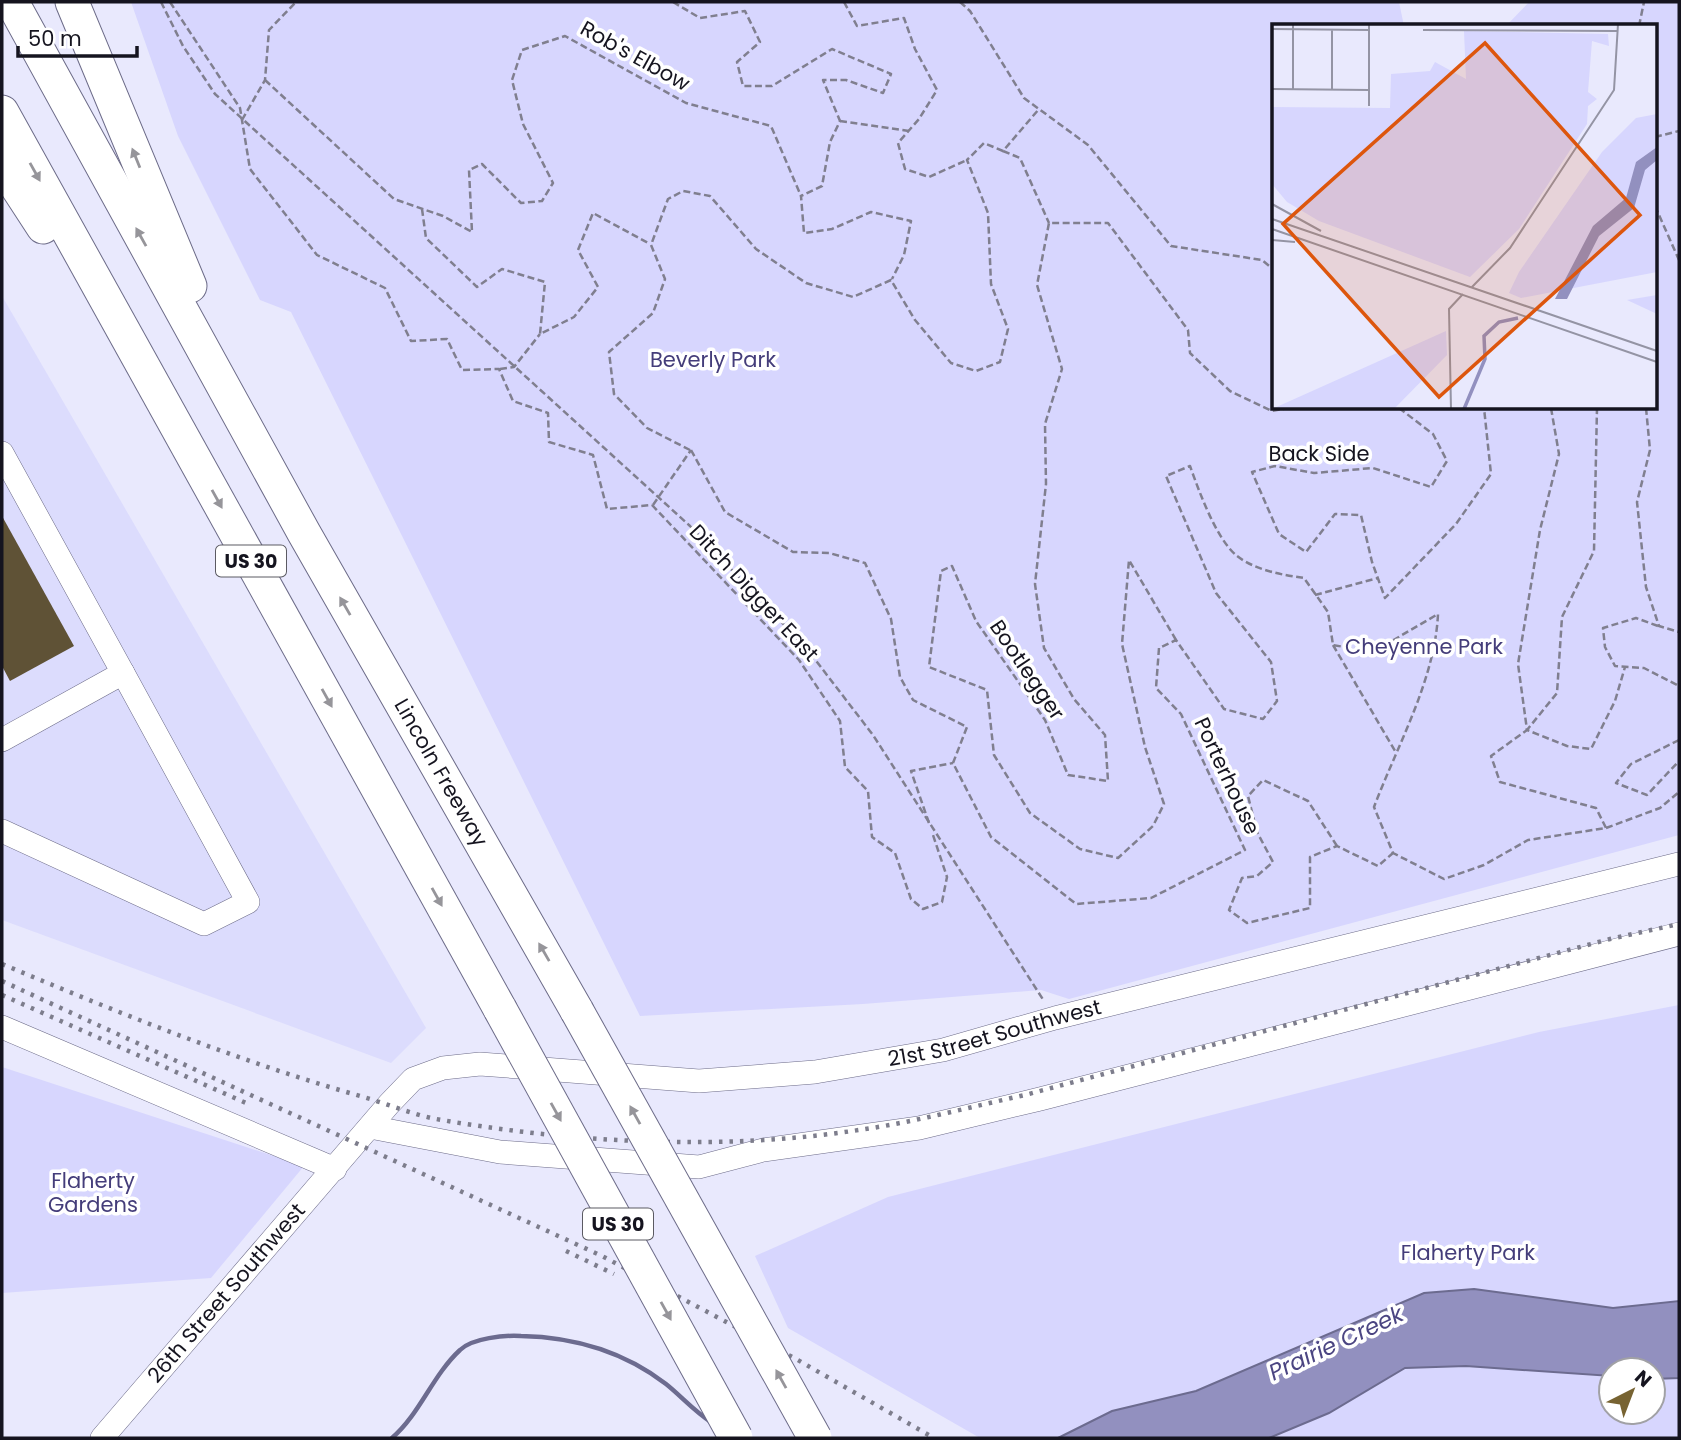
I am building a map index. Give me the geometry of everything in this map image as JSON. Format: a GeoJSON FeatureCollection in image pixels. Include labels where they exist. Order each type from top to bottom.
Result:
{"type":"FeatureCollection","features":[{"type":"Feature","properties":{"kind":"highway","name":"US 30"},"geometry":{"type":"LineString","coordinates":[[12,2],[304,533]]}},
{"type":"Feature","properties":{"kind":"highway"},"geometry":{"type":"LineString","coordinates":[[72,2],[194,296],[262,429],[304,533]]}},
{"type":"Feature","properties":{"kind":"highway","name":"US 30"},"geometry":{"type":"LineString","coordinates":[[2,112],[736,1438]]}},
{"type":"Feature","properties":{"kind":"highway"},"geometry":{"type":"LineString","coordinates":[[2,164],[196,462]]}},
{"type":"Feature","properties":{"kind":"highway","name":"Lincoln Freeway"},"geometry":{"type":"LineString","coordinates":[[304,533],[578,1011],[815,1438]]}},
{"type":"Feature","properties":{"kind":"street"},"geometry":{"type":"LineString","coordinates":[[2,453],[248,902],[204,924],[2,831]]}},
{"type":"Feature","properties":{"kind":"street"},"geometry":{"type":"LineString","coordinates":[[2,740],[123,673]]}},
{"type":"Feature","properties":{"kind":"street","name":"21st Street Southwest"},"geometry":{"type":"LineString","coordinates":[[351,1151],[413,1079],[443,1068],[480,1064],[699,1081],[815,1072],[943,1050],[1055,1018],[1669,867]]}},
{"type":"Feature","properties":{"kind":"street"},"geometry":{"type":"LineString","coordinates":[[370,1127],[500,1152],[699,1167],[763,1150],[919,1128],[1013,1106],[1679,934]]}},
{"type":"Feature","properties":{"kind":"street"},"geometry":{"type":"LineString","coordinates":[[2,1027],[335,1169]]}},
{"type":"Feature","properties":{"kind":"street","name":"26th Street Southwest"},"geometry":{"type":"LineString","coordinates":[[102,1438],[351,1151]]}},
{"type":"Feature","properties":{"kind":"path"},"geometry":{"type":"LineString","coordinates":[[161,2],[183,46],[215,94],[690,526],[807,649],[873,735],[1055,1018]]}},
{"type":"Feature","properties":{"kind":"path"},"geometry":{"type":"LineString","coordinates":[[170,2],[240,108],[250,169],[317,255],[385,288],[411,341],[447,339],[462,370],[514,367],[540,334],[574,317],[598,287],[578,250],[593,213],[651,245],[666,279],[653,313],[609,352],[614,394],[647,428],[691,450],[725,512],[793,552],[829,552],[865,563],[891,620],[900,677],[913,699],[967,727],[953,763],[911,771],[931,827]]}},
{"type":"Feature","properties":{"kind":"path"},"geometry":{"type":"LineString","coordinates":[[242,120],[265,80],[269,30],[296,2]]}},
{"type":"Feature","properties":{"kind":"path"},"geometry":{"type":"LineString","coordinates":[[651,245],[668,199],[683,191],[710,196],[756,249],[806,283],[853,296],[891,280],[904,255],[911,220],[871,212],[832,229],[804,233],[801,196],[822,186],[830,142],[840,121],[823,80],[846,80],[883,93],[891,74],[832,48],[772,86],[743,86],[737,62],[760,42],[745,11],[701,18],[673,2]]}},
{"type":"Feature","properties":{"kind":"path"},"geometry":{"type":"LineString","coordinates":[[844,2],[857,26],[904,18],[915,49],[937,90],[898,143],[905,169],[929,177],[967,160],[984,143],[1020,158],[1049,223],[1108,223],[1188,330],[1190,353],[1230,391],[1272,411],[1277,410]]}},
{"type":"Feature","properties":{"kind":"path"},"geometry":{"type":"LineString","coordinates":[[960,2],[970,11],[1024,98],[1088,145],[1171,246],[1262,260],[1272,268]]}},
{"type":"Feature","properties":{"kind":"path"},"geometry":{"type":"LineString","coordinates":[[1639,24],[1644,2]]}},
{"type":"Feature","properties":{"kind":"path","name":"Rob's Elbow"},"geometry":{"type":"LineString","coordinates":[[265,80],[394,199],[443,216],[472,232],[469,170],[482,164],[521,203],[542,201],[553,183],[523,124],[512,80],[522,50],[565,36],[686,103],[771,126],[801,196]]}},
{"type":"Feature","properties":{"kind":"path"},"geometry":{"type":"LineString","coordinates":[[1003,151],[1039,109]]}},
{"type":"Feature","properties":{"kind":"path"},"geometry":{"type":"LineString","coordinates":[[840,121],[909,131]]}},
{"type":"Feature","properties":{"kind":"path"},"geometry":{"type":"LineString","coordinates":[[1656,137],[1679,131]]}},
{"type":"Feature","properties":{"kind":"path"},"geometry":{"type":"LineString","coordinates":[[891,280],[915,320],[951,363],[976,372],[1000,362],[1008,329],[991,284],[988,213],[967,160]]}},
{"type":"Feature","properties":{"kind":"path"},"geometry":{"type":"LineString","coordinates":[[1656,208],[1679,260]]}},
{"type":"Feature","properties":{"kind":"path"},"geometry":{"type":"LineString","coordinates":[[422,209],[426,237],[477,287],[502,269],[545,282],[540,334]]}},
{"type":"Feature","properties":{"kind":"path","name":"Bootlegger"},"geometry":{"type":"LineString","coordinates":[[1049,223],[1037,285],[1062,369],[1045,424],[1046,484],[1035,584],[1044,648],[1074,699],[1105,735],[1108,780],[1068,775],[1045,720],[976,621],[952,566],[941,571],[929,667],[987,690],[994,755],[1030,813],[1080,849],[1118,858],[1153,826],[1164,804],[1145,747],[1122,644],[1129,560],[1176,640]]}},
{"type":"Feature","properties":{"kind":"path"},"geometry":{"type":"LineString","coordinates":[[499,369],[513,401],[548,413],[549,442],[593,454],[607,509],[652,505],[691,450]]}},
{"type":"Feature","properties":{"kind":"path","name":"Back Side"},"geometry":{"type":"LineString","coordinates":[[1378,578],[1361,515],[1335,514],[1306,552],[1279,534],[1252,472],[1275,466],[1314,472],[1373,468],[1431,487],[1447,461],[1433,434],[1402,410]]}},
{"type":"Feature","properties":{"kind":"path"},"geometry":{"type":"LineString","coordinates":[[1315,595],[1378,578],[1385,597],[1457,524],[1491,474],[1484,410]]}},
{"type":"Feature","properties":{"kind":"path"},"geometry":{"type":"LineString","coordinates":[[1527,730],[1518,664],[1540,530],[1559,454],[1551,410]]}},
{"type":"Feature","properties":{"kind":"path"},"geometry":{"type":"LineString","coordinates":[[1597,410],[1594,551],[1562,617],[1557,692],[1527,730],[1491,756],[1500,782],[1596,808],[1606,828]]}},
{"type":"Feature","properties":{"kind":"path"},"geometry":{"type":"LineString","coordinates":[[1646,410],[1650,450],[1637,502],[1646,587],[1659,626]]}},
{"type":"Feature","properties":{"kind":"path","name":"Porterhouse"},"geometry":{"type":"LineString","coordinates":[[953,763],[991,837],[1076,904],[1151,898],[1245,850],[1181,714],[1156,688],[1159,648],[1176,640],[1224,709],[1263,719],[1277,701],[1271,662],[1216,593],[1166,476],[1190,466],[1206,511],[1237,556],[1277,575],[1304,578],[1328,612],[1333,645]]}},
{"type":"Feature","properties":{"kind":"path","name":"Ditch Digger East"},"geometry":{"type":"LineString","coordinates":[[652,505],[799,660],[840,720],[845,767],[868,791],[872,837],[895,853],[911,899],[923,909],[942,902],[947,877],[931,827]]}},
{"type":"Feature","properties":{"kind":"path"},"geometry":{"type":"LineString","coordinates":[[1333,645],[1373,652],[1438,614],[1437,638],[1410,719],[1374,807],[1393,853],[1444,878],[1484,865],[1528,840],[1606,828],[1660,808],[1679,792]]}},
{"type":"Feature","properties":{"kind":"path"},"geometry":{"type":"LineString","coordinates":[[1679,632],[1636,618],[1603,628],[1605,647],[1615,666],[1644,668],[1679,687]]}},
{"type":"Feature","properties":{"kind":"path"},"geometry":{"type":"LineString","coordinates":[[1333,645],[1395,752]]}},
{"type":"Feature","properties":{"kind":"path"},"geometry":{"type":"LineString","coordinates":[[1527,730],[1567,746],[1591,749],[1615,701],[1625,667]]}},
{"type":"Feature","properties":{"kind":"path"},"geometry":{"type":"LineString","coordinates":[[1679,740],[1631,764],[1616,783],[1647,794],[1679,761]]}},
{"type":"Feature","properties":{"kind":"path"},"geometry":{"type":"LineString","coordinates":[[1337,846],[1310,857],[1310,908],[1247,923],[1229,910],[1242,878],[1256,876],[1273,862],[1257,832],[1248,796],[1263,780],[1308,800],[1337,846],[1378,866],[1393,853]]}},
{"type":"Feature","properties":{"kind":"shaded area"},"geometry":{"type":"Polygon","coordinates":[[[2,296],[426,1028],[391,1063],[2,920],[2,296]]]}},
{"type":"Feature","properties":{"kind":"green space","name":"Beverly Park"},"geometry":{"type":"Polygon","coordinates":[[[131,2],[1399,2],[1404,24],[1272,24],[1272,410],[1656,410],[1656,24],[1508,24],[1529,2],[1679,2],[1679,835],[1069,999],[1041,990],[863,1004],[640,1016],[291,312],[260,300],[178,136],[131,2]]]}},
{"type":"Feature","properties":{"kind":"green space","name":"Flaherty Park"},"geometry":{"type":"Polygon","coordinates":[[[1679,1005],[1679,1438],[980,1438],[788,1328],[755,1256],[888,1197],[1539,1032],[1679,1005]]]}},
{"type":"Feature","properties":{"kind":"green space","name":"Flaherty Gardens"},"geometry":{"type":"Polygon","coordinates":[[[2,1067],[304,1166],[211,1278],[2,1293],[2,1067]]]}},
{"type":"Feature","properties":{"kind":"water"},"geometry":{"type":"Polygon","coordinates":[[[1474,1289],[1613,1308],[1679,1301],[1679,1378],[1667,1378],[1667,1356],[1597,1356],[1597,1375],[1466,1366],[1405,1368],[1329,1413],[1269,1438],[1058,1438],[1112,1411],[1196,1391],[1424,1293],[1474,1289]]]}},
{"type":"Feature","properties":{"kind":"building"},"geometry":{"type":"Polygon","coordinates":[[[2,516],[74,646],[10,681],[2,666],[2,516]]]}},
{"type":"Feature","properties":{"kind":"waterway","name":"Prairie Creek"},"geometry":{"type":"LineString","coordinates":[[392,1438],[460,1350],[480,1340],[506,1336],[560,1339],[615,1355],[666,1384],[711,1422]]}},
{"type":"Feature","properties":{"kind":"railway"},"geometry":{"type":"LineString","coordinates":[[2,964],[224,1052],[427,1117],[594,1139],[754,1141],[880,1127],[1025,1095],[1610,939],[1679,924]]}},
{"type":"Feature","properties":{"kind":"railway"},"geometry":{"type":"LineString","coordinates":[[2,981],[602,1256],[796,1359],[934,1438]]}},
{"type":"Feature","properties":{"kind":"railway"},"geometry":{"type":"LineString","coordinates":[[2,995],[246,1103]]}},
{"type":"Feature","properties":{"kind":"railway"},"geometry":{"type":"LineString","coordinates":[[566,1251],[614,1274]]}},
{"type":"Feature","properties":{"kind":"park label","name":"Cheyenne Park"},"geometry":{"type":"Point","coordinates":[1424,647]}}]}
